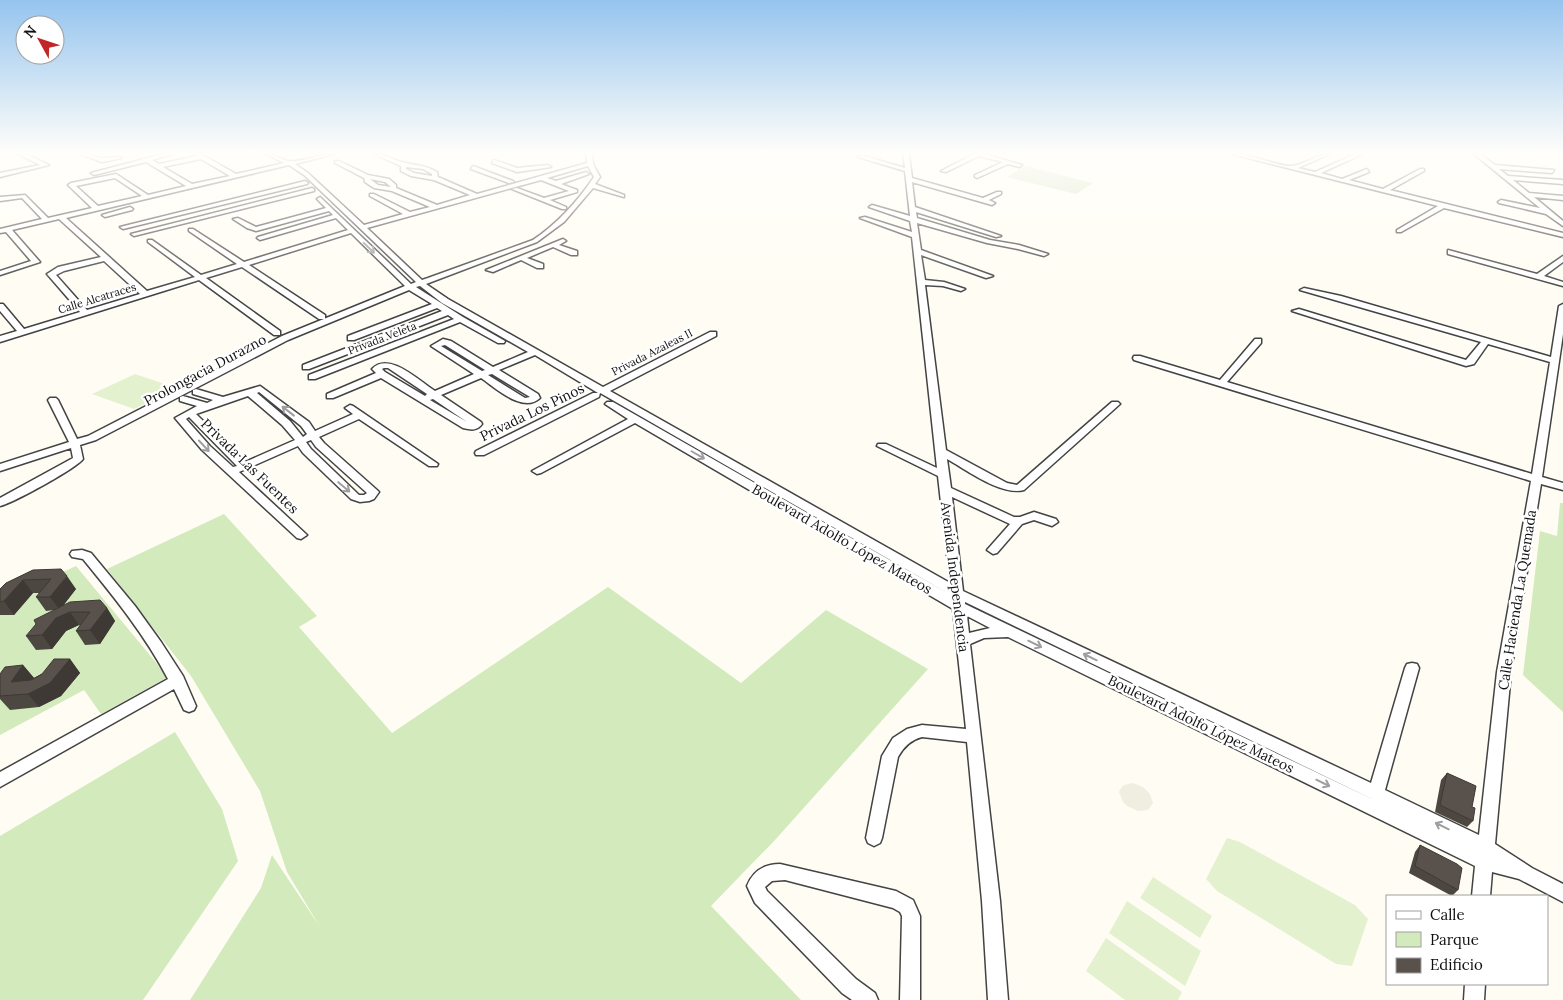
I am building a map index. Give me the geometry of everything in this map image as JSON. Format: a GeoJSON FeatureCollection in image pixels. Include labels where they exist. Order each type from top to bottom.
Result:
{"type":"FeatureCollection","features":[{"type":"Feature","properties":{"kind":"street"},"geometry":{"type":"LineString","coordinates":[[27,201],[46,220]]}},
{"type":"Feature","properties":{"kind":"street"},"geometry":{"type":"LineString","coordinates":[[89,201],[97,208]]}},
{"type":"Feature","properties":{"kind":"street"},"geometry":{"type":"LineString","coordinates":[[4,230],[134,201]]}},
{"type":"Feature","properties":{"kind":"street"},"geometry":{"type":"LineString","coordinates":[[123,228],[246,201]]}},
{"type":"Feature","properties":{"kind":"street"},"geometry":{"type":"LineString","coordinates":[[134,234],[257,201]]}},
{"type":"Feature","properties":{"kind":"street","name":"Boulevard Adolfo López Mateos"},"geometry":{"type":"LineString","coordinates":[[321,201],[335,215],[356,230]]}},
{"type":"Feature","properties":{"kind":"street","name":"Boulevard Adolfo López Mateos"},"geometry":{"type":"LineString","coordinates":[[326,201],[419,285],[437,305],[460,319],[528,353]]}},
{"type":"Feature","properties":{"kind":"street"},"geometry":{"type":"LineString","coordinates":[[382,201],[410,214]]}},
{"type":"Feature","properties":{"kind":"street"},"geometry":{"type":"LineString","coordinates":[[421,201],[436,207]]}},
{"type":"Feature","properties":{"kind":"street","name":"Calle Alcatraces"},"geometry":{"type":"LineString","coordinates":[[0,339],[356,230],[459,201]]}},
{"type":"Feature","properties":{"kind":"street"},"geometry":{"type":"LineString","coordinates":[[547,201],[564,208]]}},
{"type":"Feature","properties":{"kind":"street","name":"Prolongacia Durazno"},"geometry":{"type":"LineString","coordinates":[[0,476],[76,448],[289,340],[547,234],[557,227],[579,201]]}},
{"type":"Feature","properties":{"kind":"street","name":"Avenida Independencia"},"geometry":{"type":"LineString","coordinates":[[910,201],[974,736],[991,901],[998,1000]]}},
{"type":"Feature","properties":{"kind":"street"},"geometry":{"type":"LineString","coordinates":[[983,201],[992,203]]}},
{"type":"Feature","properties":{"kind":"street"},"geometry":{"type":"LineString","coordinates":[[1425,201],[1563,236]]}},
{"type":"Feature","properties":{"kind":"street"},"geometry":{"type":"LineString","coordinates":[[1535,201],[1563,224]]}},
{"type":"Feature","properties":{"kind":"street"},"geometry":{"type":"LineString","coordinates":[[1501,202],[1530,212],[1548,212]]}},
{"type":"Feature","properties":{"kind":"street"},"geometry":{"type":"LineString","coordinates":[[1399,231],[1444,205]]}},
{"type":"Feature","properties":{"kind":"street"},"geometry":{"type":"LineString","coordinates":[[105,215],[141,207]]}},
{"type":"Feature","properties":{"kind":"street"},"geometry":{"type":"LineString","coordinates":[[872,207],[989,242],[1019,246],[1044,254]]}},
{"type":"Feature","properties":{"kind":"street"},"geometry":{"type":"LineString","coordinates":[[911,208],[998,236]]}},
{"type":"Feature","properties":{"kind":"street"},"geometry":{"type":"LineString","coordinates":[[1491,210],[1550,224]]}},
{"type":"Feature","properties":{"kind":"street"},"geometry":{"type":"LineString","coordinates":[[253,231],[335,215]]}},
{"type":"Feature","properties":{"kind":"street"},"geometry":{"type":"LineString","coordinates":[[261,239],[335,215]]}},
{"type":"Feature","properties":{"kind":"street"},"geometry":{"type":"LineString","coordinates":[[60,217],[146,295]]}},
{"type":"Feature","properties":{"kind":"street"},"geometry":{"type":"LineString","coordinates":[[863,218],[914,235]]}},
{"type":"Feature","properties":{"kind":"street"},"geometry":{"type":"LineString","coordinates":[[236,219],[261,239],[272,244]]}},
{"type":"Feature","properties":{"kind":"street"},"geometry":{"type":"LineString","coordinates":[[0,273],[36,262],[4,230]]}},
{"type":"Feature","properties":{"kind":"street"},"geometry":{"type":"LineString","coordinates":[[191,230],[322,316]]}},
{"type":"Feature","properties":{"kind":"street"},"geometry":{"type":"LineString","coordinates":[[150,241],[276,333]]}},
{"type":"Feature","properties":{"kind":"street"},"geometry":{"type":"LineString","coordinates":[[490,270],[563,241]]}},
{"type":"Feature","properties":{"kind":"street"},"geometry":{"type":"LineString","coordinates":[[553,245],[574,253]]}},
{"type":"Feature","properties":{"kind":"street"},"geometry":{"type":"LineString","coordinates":[[521,246],[535,252]]}},
{"type":"Feature","properties":{"kind":"street"},"geometry":{"type":"LineString","coordinates":[[916,252],[989,276]]}},
{"type":"Feature","properties":{"kind":"street"},"geometry":{"type":"LineString","coordinates":[[1451,252],[1563,284]]}},
{"type":"Feature","properties":{"kind":"street"},"geometry":{"type":"LineString","coordinates":[[85,313],[51,274],[61,269],[106,258]]}},
{"type":"Feature","properties":{"kind":"street"},"geometry":{"type":"LineString","coordinates":[[521,258],[540,266]]}},
{"type":"Feature","properties":{"kind":"street"},"geometry":{"type":"LineString","coordinates":[[1538,277],[1563,258]]}},
{"type":"Feature","properties":{"kind":"street"},"geometry":{"type":"LineString","coordinates":[[920,282],[944,284],[960,288]]}},
{"type":"Feature","properties":{"kind":"street","name":"Boulevard Adolfo López Mateos"},"geometry":{"type":"LineString","coordinates":[[419,285],[528,353],[958,600],[1009,632],[1485,854],[1563,893]]}},
{"type":"Feature","properties":{"kind":"street"},"geometry":{"type":"LineString","coordinates":[[1384,313],[1312,291],[1304,291],[1555,361]]}},
{"type":"Feature","properties":{"kind":"street"},"geometry":{"type":"LineString","coordinates":[[351,338],[437,305]]}},
{"type":"Feature","properties":{"kind":"street"},"geometry":{"type":"LineString","coordinates":[[0,306],[22,332]]}},
{"type":"Feature","properties":{"kind":"street"},"geometry":{"type":"LineString","coordinates":[[1296,310],[1466,363],[1471,362],[1485,342]]}},
{"type":"Feature","properties":{"kind":"street","name":"Calle Hacienda La Quemada"},"geometry":{"type":"LineString","coordinates":[[1481,895],[1504,672],[1562,311]]}},
{"type":"Feature","properties":{"kind":"street"},"geometry":{"type":"LineString","coordinates":[[306,367],[448,312]]}},
{"type":"Feature","properties":{"kind":"street","name":"Privada Veleta"},"geometry":{"type":"LineString","coordinates":[[312,377],[460,319]]}},
{"type":"Feature","properties":{"kind":"street","name":"Privada Azaleas II"},"geometry":{"type":"LineString","coordinates":[[599,393],[713,334]]}},
{"type":"Feature","properties":{"kind":"street","name":"Prolongacia Durazno"},"geometry":{"type":"LineString","coordinates":[[0,468],[108,438],[184,399],[289,340]]}},
{"type":"Feature","properties":{"kind":"street"},"geometry":{"type":"LineString","coordinates":[[1222,384],[1258,340]]}},
{"type":"Feature","properties":{"kind":"street"},"geometry":{"type":"LineString","coordinates":[[419,397],[528,353]]}},
{"type":"Feature","properties":{"kind":"street"},"geometry":{"type":"LineString","coordinates":[[1136,358],[1563,487]]}},
{"type":"Feature","properties":{"kind":"street"},"geometry":{"type":"LineString","coordinates":[[390,365],[431,392],[477,422],[476,425],[467,426],[377,371],[378,367],[390,365]]}},
{"type":"Feature","properties":{"kind":"street"},"geometry":{"type":"LineString","coordinates":[[330,396],[382,374]]}},
{"type":"Feature","properties":{"kind":"street"},"geometry":{"type":"LineString","coordinates":[[1551,384],[1563,387]]}},
{"type":"Feature","properties":{"kind":"street"},"geometry":{"type":"LineString","coordinates":[[190,413],[254,390]]}},
{"type":"Feature","properties":{"kind":"street"},"geometry":{"type":"LineString","coordinates":[[254,390],[305,424],[343,467],[372,489],[372,495],[361,499],[355,497],[328,474],[286,423],[254,390]]}},
{"type":"Feature","properties":{"kind":"street"},"geometry":{"type":"LineString","coordinates":[[196,392],[225,401]]}},
{"type":"Feature","properties":{"kind":"street","name":"Boulevard Adolfo López Mateos"},"geometry":{"type":"LineString","coordinates":[[599,393],[635,419],[958,600],[1376,793],[1485,854]]}},
{"type":"Feature","properties":{"kind":"street","name":"Privada Los Pinos"},"geometry":{"type":"LineString","coordinates":[[480,453],[599,393]]}},
{"type":"Feature","properties":{"kind":"street"},"geometry":{"type":"LineString","coordinates":[[184,399],[208,406]]}},
{"type":"Feature","properties":{"kind":"street"},"geometry":{"type":"LineString","coordinates":[[0,503],[76,462],[79,456],[54,400]]}},
{"type":"Feature","properties":{"kind":"street"},"geometry":{"type":"LineString","coordinates":[[940,451],[1003,486],[1020,488],[1115,404]]}},
{"type":"Feature","properties":{"kind":"street"},"geometry":{"type":"LineString","coordinates":[[228,470],[312,434],[355,411],[433,464]]}},
{"type":"Feature","properties":{"kind":"street","name":"Privada Las Fuentes"},"geometry":{"type":"LineString","coordinates":[[242,464],[190,413],[180,418],[228,470],[301,535]]}},
{"type":"Feature","properties":{"kind":"street"},"geometry":{"type":"LineString","coordinates":[[537,470],[635,419]]}},
{"type":"Feature","properties":{"kind":"street"},"geometry":{"type":"LineString","coordinates":[[882,446],[942,474]]}},
{"type":"Feature","properties":{"kind":"street"},"geometry":{"type":"LineString","coordinates":[[328,474],[343,467]]}},
{"type":"Feature","properties":{"kind":"street"},"geometry":{"type":"LineString","coordinates":[[944,489],[1009,520],[1018,522]]}},
{"type":"Feature","properties":{"kind":"street"},"geometry":{"type":"LineString","coordinates":[[993,550],[1018,522],[1034,516],[1052,522]]}},
{"type":"Feature","properties":{"kind":"street"},"geometry":{"type":"LineString","coordinates":[[76,554],[85,554],[97,567],[154,641],[178,680],[189,706]]}},
{"type":"Feature","properties":{"kind":"street"},"geometry":{"type":"LineString","coordinates":[[963,642],[972,635],[1009,632]]}},
{"type":"Feature","properties":{"kind":"street"},"geometry":{"type":"LineString","coordinates":[[1376,793],[1412,668]]}},
{"type":"Feature","properties":{"kind":"street"},"geometry":{"type":"LineString","coordinates":[[0,780],[178,680]]}},
{"type":"Feature","properties":{"kind":"street"},"geometry":{"type":"LineString","coordinates":[[874,838],[890,756],[898,743],[912,733],[922,731],[974,736]]}},
{"type":"Feature","properties":{"kind":"street"},"geometry":{"type":"LineString","coordinates":[[868,1000],[849,986],[761,897],[756,886],[761,878],[771,873],[785,872],[896,900],[906,906],[911,916],[910,1000]]}},
{"type":"Feature","properties":{"kind":"street"},"geometry":{"type":"LineString","coordinates":[[1474,1000],[1475,985]]}},
{"type":"Feature","properties":{"kind":"green space"},"geometry":{"type":"Polygon","coordinates":[[[135,374],[177,388],[134,409],[92,394],[135,374]]]}},
{"type":"Feature","properties":{"kind":"green space"},"geometry":{"type":"Polygon","coordinates":[[[1560,503],[1563,503],[1563,712],[1523,675],[1540,531],[1557,536],[1560,503]]]}},
{"type":"Feature","properties":{"kind":"green space"},"geometry":{"type":"Polygon","coordinates":[[[224,514],[317,616],[299,627],[392,733],[608,587],[741,683],[826,610],[928,669],[775,840],[711,906],[801,1000],[190,1000],[261,888],[272,855],[320,927],[287,872],[260,791],[191,676],[107,569],[224,514]]]}},
{"type":"Feature","properties":{"kind":"green space"},"geometry":{"type":"Polygon","coordinates":[[[76,566],[168,677],[101,714],[84,690],[0,735],[0,601],[76,566]]]}},
{"type":"Feature","properties":{"kind":"green space"},"geometry":{"type":"Polygon","coordinates":[[[175,732],[222,809],[238,861],[143,1000],[0,1000],[0,836],[175,732]]]}},
{"type":"Feature","properties":{"kind":"green space"},"geometry":{"type":"Polygon","coordinates":[[[1227,838],[1240,842],[1355,905],[1368,919],[1352,966],[1336,964],[1217,891],[1206,879],[1227,838]]]}},
{"type":"Feature","properties":{"kind":"green space"},"geometry":{"type":"Polygon","coordinates":[[[1153,877],[1212,916],[1200,938],[1140,898],[1153,877]]]}},
{"type":"Feature","properties":{"kind":"green space"},"geometry":{"type":"Polygon","coordinates":[[[1127,901],[1201,951],[1185,986],[1109,933],[1127,901]]]}},
{"type":"Feature","properties":{"kind":"green space"},"geometry":{"type":"Polygon","coordinates":[[[1106,938],[1182,992],[1178,1000],[1125,1000],[1086,971],[1106,938]]]}},
{"type":"Feature","properties":{"kind":"shaded area"},"geometry":{"type":"Polygon","coordinates":[[[1133,783],[1143,787],[1150,794],[1153,803],[1148,810],[1138,811],[1123,802],[1119,792],[1121,788],[1124,785],[1133,783]]]}},
{"type":"Feature","properties":{"kind":"building"},"geometry":{"type":"Polygon","coordinates":[[[61,569],[67,576],[50,597],[36,597],[51,579],[23,580],[4,601],[0,602],[0,589],[6,583],[33,570],[61,569]]]}},
{"type":"Feature","properties":{"kind":"building"},"geometry":{"type":"Polygon","coordinates":[[[100,600],[107,608],[90,630],[76,631],[90,612],[70,612],[56,618],[42,635],[26,636],[36,624],[34,620],[70,602],[100,600]]]}},
{"type":"Feature","properties":{"kind":"building"},"geometry":{"type":"Polygon","coordinates":[[[54,659],[70,659],[50,683],[28,694],[0,696],[0,674],[5,667],[23,665],[11,682],[31,680],[42,674],[54,659]]]}},
{"type":"Feature","properties":{"kind":"building"},"geometry":{"type":"Polygon","coordinates":[[[1447,773],[1476,786],[1472,807],[1475,808],[1473,821],[1440,805],[1447,773]]]}},
{"type":"Feature","properties":{"kind":"building"},"geometry":{"type":"Polygon","coordinates":[[[1420,845],[1462,868],[1458,890],[1415,866],[1420,845]]]}}]}
